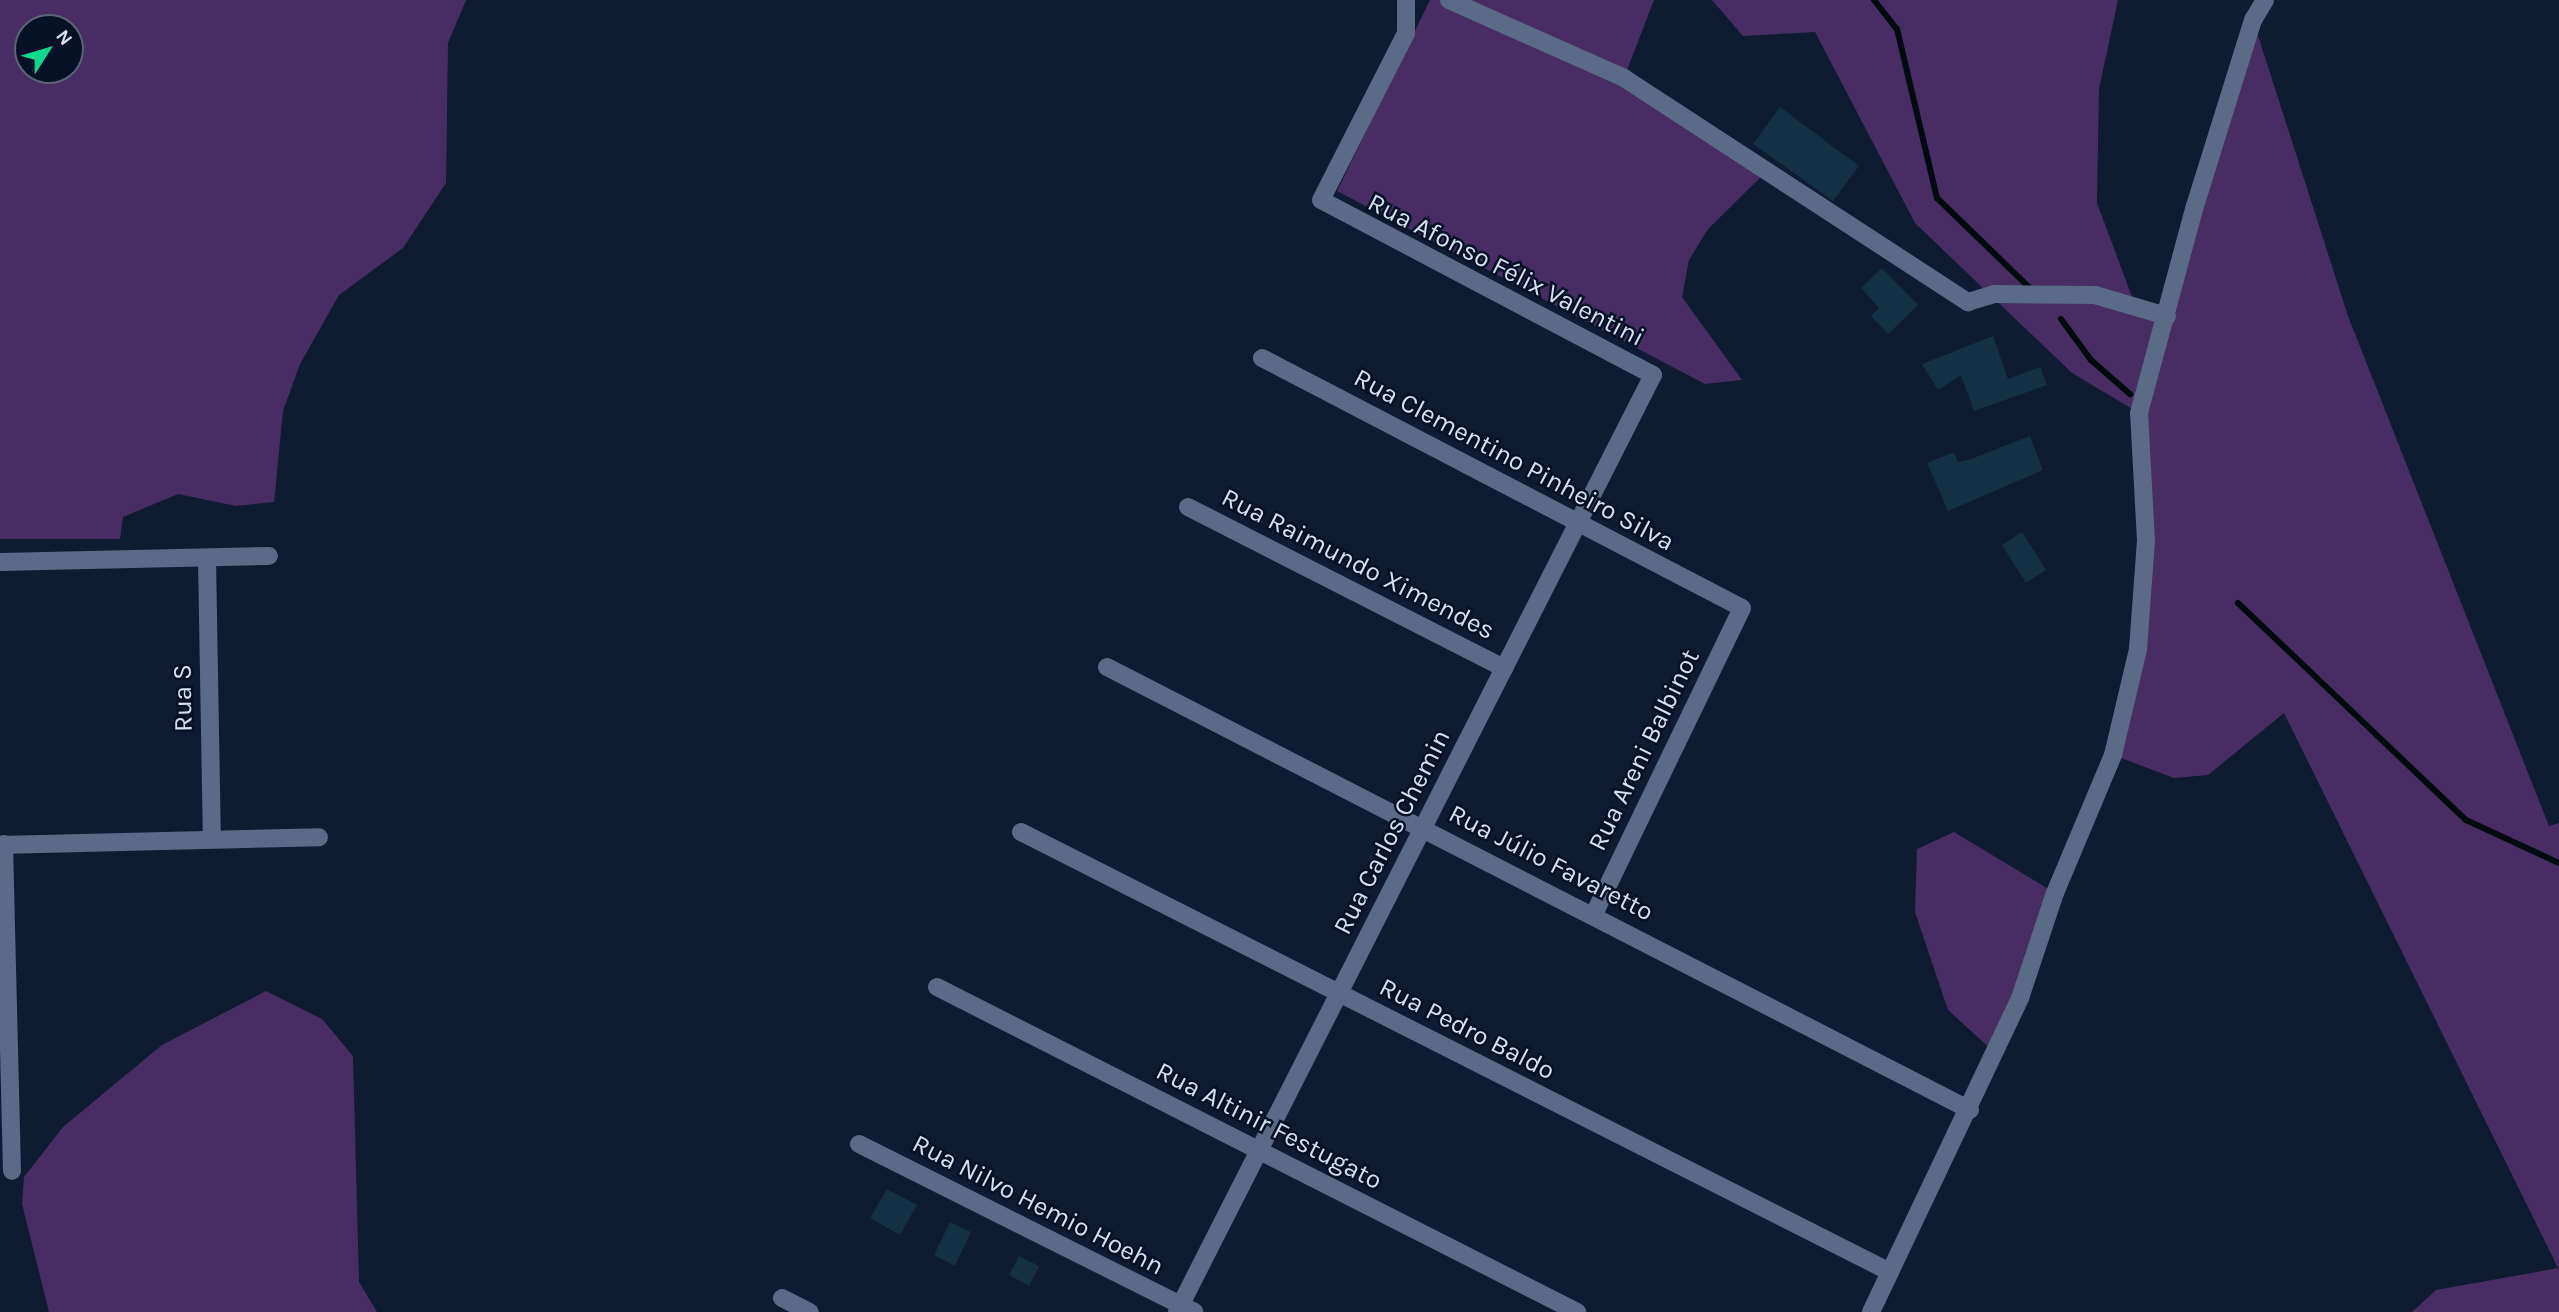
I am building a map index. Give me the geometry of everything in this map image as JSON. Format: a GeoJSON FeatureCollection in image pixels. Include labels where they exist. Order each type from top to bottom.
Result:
{"type":"FeatureCollection","features":[{"type":"Feature","properties":{"kind":"street","name":"Rua Afonso Félix Valentini"},"geometry":{"type":"LineString","coordinates":[[1406,0],[1406,33],[1321,200],[1334,212],[1653,375]]}},
{"type":"Feature","properties":{"kind":"street"},"geometry":{"type":"LineString","coordinates":[[1449,0],[1624,78],[1968,302],[1995,294],[2095,295],[2166,316]]}},
{"type":"Feature","properties":{"kind":"street"},"geometry":{"type":"LineString","coordinates":[[1871,1312],[1970,1110],[2113,755],[2138,649],[2146,541],[2139,413],[2253,20],[2265,0]]}},
{"type":"Feature","properties":{"kind":"street","name":"Rua Clementino Pinheiro Silva"},"geometry":{"type":"LineString","coordinates":[[1262,358],[1742,608]]}},
{"type":"Feature","properties":{"kind":"street","name":"Rua Carlos Chemin"},"geometry":{"type":"LineString","coordinates":[[1184,1310],[1259,1151],[1653,375]]}},
{"type":"Feature","properties":{"kind":"street","name":"Rua Raimundo Ximendes"},"geometry":{"type":"LineString","coordinates":[[1188,507],[1504,668]]}},
{"type":"Feature","properties":{"kind":"street"},"geometry":{"type":"LineString","coordinates":[[0,562],[269,556]]}},
{"type":"Feature","properties":{"kind":"street","name":"Rua S"},"geometry":{"type":"LineString","coordinates":[[207,559],[212,836]]}},
{"type":"Feature","properties":{"kind":"street","name":"Rua Areni Balbinot"},"geometry":{"type":"LineString","coordinates":[[1594,914],[1742,608]]}},
{"type":"Feature","properties":{"kind":"street","name":"Rua Júlio Favaretto"},"geometry":{"type":"LineString","coordinates":[[1107,667],[1594,914],[1970,1110]]}},
{"type":"Feature","properties":{"kind":"street","name":"Rua Pedro Baldo"},"geometry":{"type":"LineString","coordinates":[[1021,832],[1890,1272]]}},
{"type":"Feature","properties":{"kind":"street"},"geometry":{"type":"LineString","coordinates":[[12,1171],[5,1065],[2,845],[212,836],[319,836]]}},
{"type":"Feature","properties":{"kind":"street","name":"Rua Altinir Festugato"},"geometry":{"type":"LineString","coordinates":[[937,987],[1577,1312]]}},
{"type":"Feature","properties":{"kind":"street","name":"Rua Nilvo Hemio Hoehn"},"geometry":{"type":"LineString","coordinates":[[859,1144],[1184,1310]]}},
{"type":"Feature","properties":{"kind":"street"},"geometry":{"type":"LineString","coordinates":[[782,1298],[810,1312]]}},
{"type":"Feature","properties":{"kind":"shaded area"},"geometry":{"type":"Polygon","coordinates":[[[0,0],[466,0],[448,43],[446,183],[403,248],[339,295],[300,364],[283,411],[274,502],[236,506],[178,494],[123,517],[120,539],[0,539],[0,0]]]}},
{"type":"Feature","properties":{"kind":"shaded area"},"geometry":{"type":"Polygon","coordinates":[[[1430,0],[1654,0],[1624,78],[1770,168],[1708,229],[1689,260],[1682,297],[1742,380],[1705,384],[1337,191],[1430,0]]]}},
{"type":"Feature","properties":{"kind":"shaded area"},"geometry":{"type":"Polygon","coordinates":[[[1712,0],[2118,0],[2099,89],[2097,203],[2137,310],[2166,316],[2253,20],[2348,316],[2549,826],[2559,823],[2559,1312],[2412,1312],[2436,1290],[2558,1268],[2284,713],[2208,775],[2174,778],[2113,755],[2138,649],[2139,413],[2072,373],[1915,223],[1815,32],[1743,36],[1712,0]]]}},
{"type":"Feature","properties":{"kind":"shaded area"},"geometry":{"type":"Polygon","coordinates":[[[1954,832],[2055,893],[1995,1053],[1948,1010],[1915,912],[1917,849],[1954,832]]]}},
{"type":"Feature","properties":{"kind":"shaded area"},"geometry":{"type":"Polygon","coordinates":[[[266,991],[322,1019],[353,1056],[359,1282],[377,1312],[49,1312],[22,1204],[24,1177],[63,1127],[162,1045],[266,991]]]}},
{"type":"Feature","properties":{"kind":"building"},"geometry":{"type":"Polygon","coordinates":[[[1780,107],[1859,166],[1833,201],[1753,144],[1780,107]]]}},
{"type":"Feature","properties":{"kind":"building"},"geometry":{"type":"Polygon","coordinates":[[[1882,268],[1918,305],[1888,334],[1871,316],[1879,308],[1861,288],[1882,268]]]}},
{"type":"Feature","properties":{"kind":"building"},"geometry":{"type":"Polygon","coordinates":[[[1993,336],[2008,379],[2040,367],[2047,385],[1974,411],[1961,375],[1938,390],[1922,364],[1993,336]]]}},
{"type":"Feature","properties":{"kind":"building"},"geometry":{"type":"Polygon","coordinates":[[[2030,436],[2043,470],[1948,511],[1927,463],[1954,452],[1958,462],[1971,459],[2030,436]]]}},
{"type":"Feature","properties":{"kind":"building"},"geometry":{"type":"Polygon","coordinates":[[[2022,532],[2046,570],[2026,583],[2002,545],[2022,532]]]}},
{"type":"Feature","properties":{"kind":"building"},"geometry":{"type":"Polygon","coordinates":[[[887,1189],[917,1205],[900,1235],[870,1218],[887,1189]]]}},
{"type":"Feature","properties":{"kind":"building"},"geometry":{"type":"Polygon","coordinates":[[[950,1222],[971,1232],[955,1266],[934,1255],[950,1222]]]}},
{"type":"Feature","properties":{"kind":"building"},"geometry":{"type":"Polygon","coordinates":[[[1019,1256],[1039,1266],[1029,1286],[1009,1275],[1019,1256]]]}},
{"type":"Feature","properties":{"kind":"waterway"},"geometry":{"type":"LineString","coordinates":[[1874,0],[1897,29],[1937,198],[2032,290]]}},
{"type":"Feature","properties":{"kind":"waterway"},"geometry":{"type":"LineString","coordinates":[[2061,319],[2091,360],[2130,394]]}},
{"type":"Feature","properties":{"kind":"waterway"},"geometry":{"type":"LineString","coordinates":[[2238,603],[2466,820],[2559,863]]}}]}
